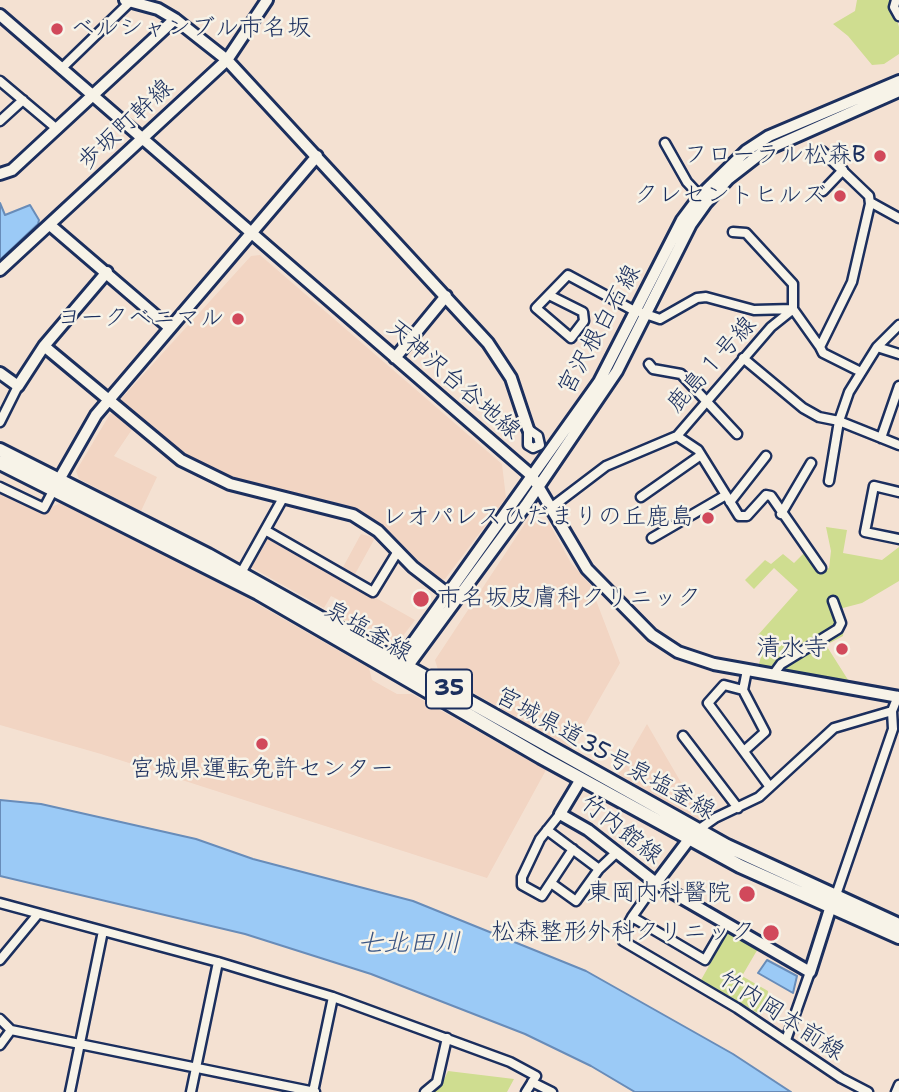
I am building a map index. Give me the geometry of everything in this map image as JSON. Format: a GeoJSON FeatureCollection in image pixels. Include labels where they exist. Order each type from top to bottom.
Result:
{"type":"FeatureCollection","features":[{"type":"Feature","properties":{"kind":"main road","name":"宮城県道35号泉塩釜線"},"geometry":{"type":"LineString","coordinates":[[0,450],[56,484],[240,573],[400,668],[693,834],[832,904],[899,925]]}},
{"type":"Feature","properties":{"kind":"main road","name":"泉塩釜線"},"geometry":{"type":"LineString","coordinates":[[0,463],[56,484],[400,668],[581,779],[693,834]]}},
{"type":"Feature","properties":{"kind":"main road","name":"35"},"geometry":{"type":"LineString","coordinates":[[832,904],[899,937]]}},
{"type":"Feature","properties":{"kind":"street"},"geometry":{"type":"LineString","coordinates":[[125,0],[132,0],[176,19],[227,60],[446,296],[501,360],[520,400],[528,429]]}},
{"type":"Feature","properties":{"kind":"street"},"geometry":{"type":"LineString","coordinates":[[61,69],[132,0]]}},
{"type":"Feature","properties":{"kind":"street","name":"歩坂町幹線"},"geometry":{"type":"LineString","coordinates":[[0,270],[227,60],[267,0]]}},
{"type":"Feature","properties":{"kind":"street"},"geometry":{"type":"LineString","coordinates":[[896,0],[894,7],[899,16]]}},
{"type":"Feature","properties":{"kind":"street","name":"天神沢台谷地線"},"geometry":{"type":"LineString","coordinates":[[0,15],[536,479],[587,569],[652,635],[694,659],[899,697]]}},
{"type":"Feature","properties":{"kind":"street"},"geometry":{"type":"LineString","coordinates":[[0,174],[12,170],[176,19]]}},
{"type":"Feature","properties":{"kind":"street"},"geometry":{"type":"LineString","coordinates":[[0,80],[57,129]]}},
{"type":"Feature","properties":{"kind":"street"},"geometry":{"type":"LineString","coordinates":[[400,668],[448,594],[617,371],[642,314],[703,199],[737,158],[769,136],[899,82]]}},
{"type":"Feature","properties":{"kind":"street"},"geometry":{"type":"LineString","coordinates":[[703,199],[764,151],[899,92]]}},
{"type":"Feature","properties":{"kind":"street"},"geometry":{"type":"LineString","coordinates":[[0,121],[23,100]]}},
{"type":"Feature","properties":{"kind":"street"},"geometry":{"type":"LineString","coordinates":[[665,143],[687,183],[703,199]]}},
{"type":"Feature","properties":{"kind":"street"},"geometry":{"type":"LineString","coordinates":[[820,347],[852,282],[870,202],[869,196],[822,151]]}},
{"type":"Feature","properties":{"kind":"street"},"geometry":{"type":"LineString","coordinates":[[0,487],[44,508],[86,429],[108,400],[317,156]]}},
{"type":"Feature","properties":{"kind":"street"},"geometry":{"type":"LineString","coordinates":[[823,191],[843,170]]}},
{"type":"Feature","properties":{"kind":"street"},"geometry":{"type":"LineString","coordinates":[[870,202],[896,218]]}},
{"type":"Feature","properties":{"kind":"street"},"geometry":{"type":"LineString","coordinates":[[50,225],[170,328]]}},
{"type":"Feature","properties":{"kind":"street"},"geometry":{"type":"LineString","coordinates":[[733,232],[746,233],[793,284],[793,309],[823,353],[860,372]]}},
{"type":"Feature","properties":{"kind":"street"},"geometry":{"type":"LineString","coordinates":[[1,416],[44,345],[107,272]]}},
{"type":"Feature","properties":{"kind":"street"},"geometry":{"type":"LineString","coordinates":[[549,295],[583,312],[584,321],[571,338],[536,308],[568,275],[642,314],[660,319],[697,298],[706,297],[754,310],[793,309]]}},
{"type":"Feature","properties":{"kind":"street"},"geometry":{"type":"LineString","coordinates":[[395,358],[446,296]]}},
{"type":"Feature","properties":{"kind":"street","name":"鹿島１号線"},"geometry":{"type":"LineString","coordinates":[[552,507],[606,466],[677,436],[771,327],[793,309]]}},
{"type":"Feature","properties":{"kind":"street"},"geometry":{"type":"LineString","coordinates":[[829,481],[843,405],[877,347],[899,325]]}},
{"type":"Feature","properties":{"kind":"street"},"geometry":{"type":"LineString","coordinates":[[44,345],[181,460],[230,484],[353,515],[378,531],[397,551],[448,594]]}},
{"type":"Feature","properties":{"kind":"street"},"geometry":{"type":"LineString","coordinates":[[877,347],[899,354]]}},
{"type":"Feature","properties":{"kind":"street"},"geometry":{"type":"LineString","coordinates":[[743,358],[803,408],[819,417],[839,421],[899,445]]}},
{"type":"Feature","properties":{"kind":"street"},"geometry":{"type":"LineString","coordinates":[[649,364],[653,369],[681,374],[706,404],[737,434]]}},
{"type":"Feature","properties":{"kind":"street"},"geometry":{"type":"LineString","coordinates":[[0,373],[18,386]]}},
{"type":"Feature","properties":{"kind":"street"},"geometry":{"type":"LineString","coordinates":[[881,438],[899,386]]}},
{"type":"Feature","properties":{"kind":"street"},"geometry":{"type":"LineString","coordinates":[[677,436],[691,443],[701,455],[739,516],[747,516],[766,495],[771,496],[821,568]]}},
{"type":"Feature","properties":{"kind":"street"},"geometry":{"type":"LineString","coordinates":[[640,498],[701,455]]}},
{"type":"Feature","properties":{"kind":"street"},"geometry":{"type":"LineString","coordinates":[[652,538],[728,498],[765,456]]}},
{"type":"Feature","properties":{"kind":"street"},"geometry":{"type":"LineString","coordinates":[[781,514],[811,463]]}},
{"type":"Feature","properties":{"kind":"street"},"geometry":{"type":"LineString","coordinates":[[400,668],[536,479]]}},
{"type":"Feature","properties":{"kind":"street"},"geometry":{"type":"LineString","coordinates":[[899,492],[874,486],[865,532],[899,539]]}},
{"type":"Feature","properties":{"kind":"street"},"geometry":{"type":"LineString","coordinates":[[240,573],[283,498]]}},
{"type":"Feature","properties":{"kind":"street"},"geometry":{"type":"LineString","coordinates":[[265,530],[373,592],[397,551]]}},
{"type":"Feature","properties":{"kind":"street"},"geometry":{"type":"LineString","coordinates":[[773,675],[781,664],[838,629],[841,623],[833,601]]}},
{"type":"Feature","properties":{"kind":"street"},"geometry":{"type":"LineString","coordinates":[[744,751],[765,732],[743,690],[747,670]]}},
{"type":"Feature","properties":{"kind":"street"},"geometry":{"type":"LineString","coordinates":[[743,690],[724,685],[708,703],[770,787]]}},
{"type":"Feature","properties":{"kind":"street"},"geometry":{"type":"LineString","coordinates":[[786,1040],[893,729],[892,711],[899,697]]}},
{"type":"Feature","properties":{"kind":"street"},"geometry":{"type":"LineString","coordinates":[[726,924],[705,960],[632,917],[693,834],[715,818],[759,797],[834,728],[892,711]]}},
{"type":"Feature","properties":{"kind":"street"},"geometry":{"type":"LineString","coordinates":[[683,736],[738,808]]}},
{"type":"Feature","properties":{"kind":"street","name":"竹内館線"},"geometry":{"type":"LineString","coordinates":[[581,779],[560,814],[589,830],[656,883],[810,972]]}},
{"type":"Feature","properties":{"kind":"street"},"geometry":{"type":"LineString","coordinates":[[560,814],[547,830],[522,877],[522,885],[542,896],[573,849]]}},
{"type":"Feature","properties":{"kind":"street"},"geometry":{"type":"LineString","coordinates":[[547,830],[599,869]]}},
{"type":"Feature","properties":{"kind":"street"},"geometry":{"type":"LineString","coordinates":[[551,883],[576,901],[599,869],[617,852]]}},
{"type":"Feature","properties":{"kind":"street"},"geometry":{"type":"LineString","coordinates":[[0,903],[218,962],[333,997],[510,1062],[536,1076],[529,1089],[552,1092]]}},
{"type":"Feature","properties":{"kind":"street"},"geometry":{"type":"LineString","coordinates":[[0,960],[38,914]]}},
{"type":"Feature","properties":{"kind":"street","name":"竹内岡本前線"},"geometry":{"type":"LineString","coordinates":[[632,917],[623,934],[623,941],[628,945],[786,1040],[841,1078],[868,1092]]}},
{"type":"Feature","properties":{"kind":"street"},"geometry":{"type":"LineString","coordinates":[[70,1092],[103,931]]}},
{"type":"Feature","properties":{"kind":"street"},"geometry":{"type":"LineString","coordinates":[[191,1092],[218,962]]}},
{"type":"Feature","properties":{"kind":"street"},"geometry":{"type":"LineString","coordinates":[[0,1019],[11,1030],[314,1092],[333,997]]}},
{"type":"Feature","properties":{"kind":"street"},"geometry":{"type":"LineString","coordinates":[[0,1045],[11,1030]]}},
{"type":"Feature","properties":{"kind":"street"},"geometry":{"type":"LineString","coordinates":[[425,1092],[437,1082],[447,1038]]}},
{"type":"Feature","properties":{"kind":"street"},"geometry":{"type":"LineString","coordinates":[[896,1092],[899,1085]]}},
{"type":"Feature","properties":{"kind":"shaded area"},"geometry":{"type":"Polygon","coordinates":[[[260,255],[502,464],[506,498],[445,579],[439,580],[372,521],[341,504],[234,481],[193,463],[165,444],[121,406],[121,399],[251,256],[260,255]]]}},
{"type":"Feature","properties":{"kind":"shaded area"},"geometry":{"type":"Polygon","coordinates":[[[115,413],[133,428],[114,456],[157,477],[141,511],[79,479],[76,471],[110,414],[115,413]]]}},
{"type":"Feature","properties":{"kind":"shaded area","name":"宮城県運転免許センター"},"geometry":{"type":"Polygon","coordinates":[[[0,491],[47,514],[51,507],[61,503],[191,566],[369,668],[372,680],[397,694],[412,694],[546,770],[487,878],[101,754],[0,725],[0,491]]]}},
{"type":"Feature","properties":{"kind":"shaded area"},"geometry":{"type":"Polygon","coordinates":[[[528,519],[548,521],[571,563],[596,591],[594,595],[620,663],[571,749],[439,673],[435,660],[528,519]]]}},
{"type":"Feature","properties":{"kind":"shaded area"},"geometry":{"type":"Polygon","coordinates":[[[361,534],[375,538],[354,576],[342,569],[361,534]]]}},
{"type":"Feature","properties":{"kind":"shaded area"},"geometry":{"type":"Polygon","coordinates":[[[265,537],[415,620],[400,640],[385,643],[336,615],[343,602],[331,596],[324,608],[249,566],[265,537]]]}},
{"type":"Feature","properties":{"kind":"shaded area"},"geometry":{"type":"Polygon","coordinates":[[[647,724],[679,779],[704,814],[700,822],[618,774],[647,724]]]}},
{"type":"Feature","properties":{"kind":"green space"},"geometry":{"type":"Polygon","coordinates":[[[857,0],[891,0],[899,27],[899,54],[884,64],[872,65],[848,36],[833,24],[855,11],[857,0]]]}},
{"type":"Feature","properties":{"kind":"green space"},"geometry":{"type":"Polygon","coordinates":[[[826,527],[847,530],[843,553],[882,560],[899,547],[899,581],[862,603],[839,609],[844,624],[843,636],[826,645],[850,683],[758,667],[766,640],[758,635],[798,590],[774,568],[754,589],[745,580],[765,560],[771,564],[783,554],[794,563],[806,551],[821,572],[829,568],[831,551],[826,527]]]}},
{"type":"Feature","properties":{"kind":"green space"},"geometry":{"type":"Polygon","coordinates":[[[733,932],[759,947],[742,976],[768,991],[767,1004],[761,1015],[701,980],[727,934],[733,932]]]}},
{"type":"Feature","properties":{"kind":"green space"},"geometry":{"type":"Polygon","coordinates":[[[448,1071],[514,1079],[507,1092],[433,1092],[441,1086],[448,1071]]]}},
{"type":"Feature","properties":{"kind":"water"},"geometry":{"type":"Polygon","coordinates":[[[0,203],[5,215],[30,205],[39,220],[0,260],[0,203]]]}},
{"type":"Feature","properties":{"kind":"water","name":"七北田川"},"geometry":{"type":"Polygon","coordinates":[[[0,800],[41,804],[196,839],[253,859],[413,901],[586,971],[733,1054],[791,1092],[635,1092],[591,1066],[525,1034],[371,974],[245,934],[0,876],[0,800]]]}},
{"type":"Feature","properties":{"kind":"water"},"geometry":{"type":"Polygon","coordinates":[[[767,960],[797,976],[793,993],[758,973],[767,960]]]}},
{"type":"Feature","properties":{"kind":"place","name":"ベルシャンブル市名坂"},"geometry":{"type":"Point","coordinates":[57,29]}},
{"type":"Feature","properties":{"kind":"place","name":"フローラル松森B"},"geometry":{"type":"Point","coordinates":[880,156]}},
{"type":"Feature","properties":{"kind":"place","name":"クレセントヒルズ"},"geometry":{"type":"Point","coordinates":[840,196]}},
{"type":"Feature","properties":{"kind":"place","name":"ヨークベニマル"},"geometry":{"type":"Point","coordinates":[238,319]}},
{"type":"Feature","properties":{"kind":"place","name":"レオパレスひだまりの丘鹿島"},"geometry":{"type":"Point","coordinates":[708,518]}},
{"type":"Feature","properties":{"kind":"place","name":"市名坂皮膚科クリニック"},"geometry":{"type":"Point","coordinates":[421,599]}},
{"type":"Feature","properties":{"kind":"place","name":"清水寺"},"geometry":{"type":"Point","coordinates":[842,649]}},
{"type":"Feature","properties":{"kind":"place","name":"宮城県運転免許センター"},"geometry":{"type":"Point","coordinates":[262,744]}},
{"type":"Feature","properties":{"kind":"place","name":"東岡内科醫院"},"geometry":{"type":"Point","coordinates":[747,894]}},
{"type":"Feature","properties":{"kind":"place","name":"松森整形外科クリニック"},"geometry":{"type":"Point","coordinates":[771,933]}}]}
